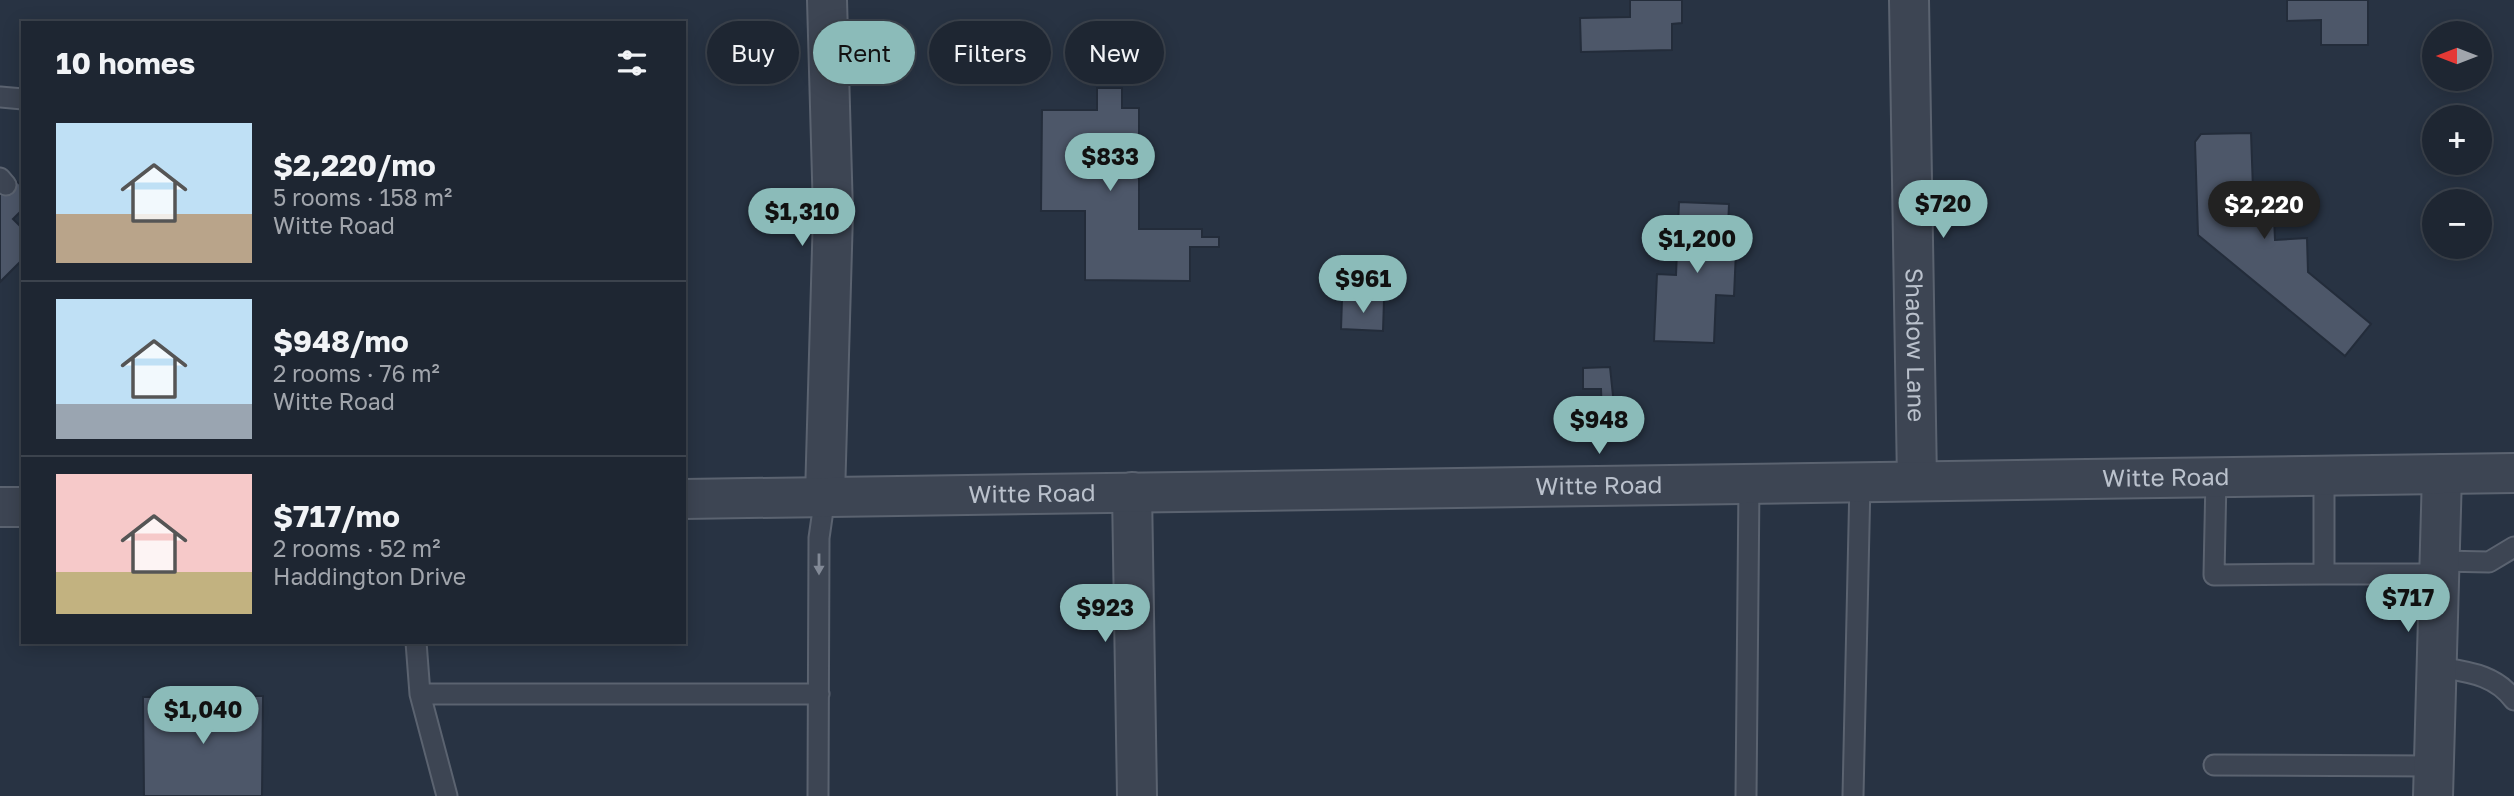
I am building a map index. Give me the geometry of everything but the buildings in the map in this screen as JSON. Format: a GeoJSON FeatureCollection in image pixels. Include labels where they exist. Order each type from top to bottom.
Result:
{"type":"FeatureCollection","features":[{"type":"Feature","properties":{"kind":"street"},"geometry":{"type":"LineString","coordinates":[[824,496],[833,213],[827,0]]}},
{"type":"Feature","properties":{"kind":"street","name":"Shadow Lane"},"geometry":{"type":"LineString","coordinates":[[1909,0],[1917,481]]}},
{"type":"Feature","properties":{"kind":"street","name":"Witte Road"},"geometry":{"type":"LineString","coordinates":[[686,499],[2514,473]]}},
{"type":"Feature","properties":{"kind":"street"},"geometry":{"type":"LineString","coordinates":[[2434,781],[2442,474]]}},
{"type":"Feature","properties":{"kind":"street"},"geometry":{"type":"LineString","coordinates":[[1132,492],[1137,796]]}},
{"type":"Feature","properties":{"kind":"street"},"geometry":{"type":"LineString","coordinates":[[0,507],[21,507]]}},
{"type":"Feature","properties":{"kind":"lane"},"geometry":{"type":"LineString","coordinates":[[0,97],[21,99]]}},
{"type":"Feature","properties":{"kind":"lane"},"geometry":{"type":"LineString","coordinates":[[2324,476],[2324,574]]}},
{"type":"Feature","properties":{"kind":"lane"},"geometry":{"type":"LineString","coordinates":[[2216,478],[2214,575],[2324,574],[2440,567],[2490,562],[2514,547]]}},
{"type":"Feature","properties":{"kind":"lane"},"geometry":{"type":"LineString","coordinates":[[1853,796],[1860,482]]}},
{"type":"Feature","properties":{"kind":"lane"},"geometry":{"type":"LineString","coordinates":[[1746,796],[1749,484]]}},
{"type":"Feature","properties":{"kind":"lane"},"geometry":{"type":"LineString","coordinates":[[818,796],[819,538],[824,496]]}},
{"type":"Feature","properties":{"kind":"lane"},"geometry":{"type":"LineString","coordinates":[[416,644],[420,695],[447,796]]}},
{"type":"Feature","properties":{"kind":"lane"},"geometry":{"type":"LineString","coordinates":[[2438,667],[2482,675],[2507,690],[2514,700]]}},
{"type":"Feature","properties":{"kind":"lane"},"geometry":{"type":"LineString","coordinates":[[420,695],[819,694]]}},
{"type":"Feature","properties":{"kind":"lane"},"geometry":{"type":"LineString","coordinates":[[2214,765],[2434,781]]}}]}
